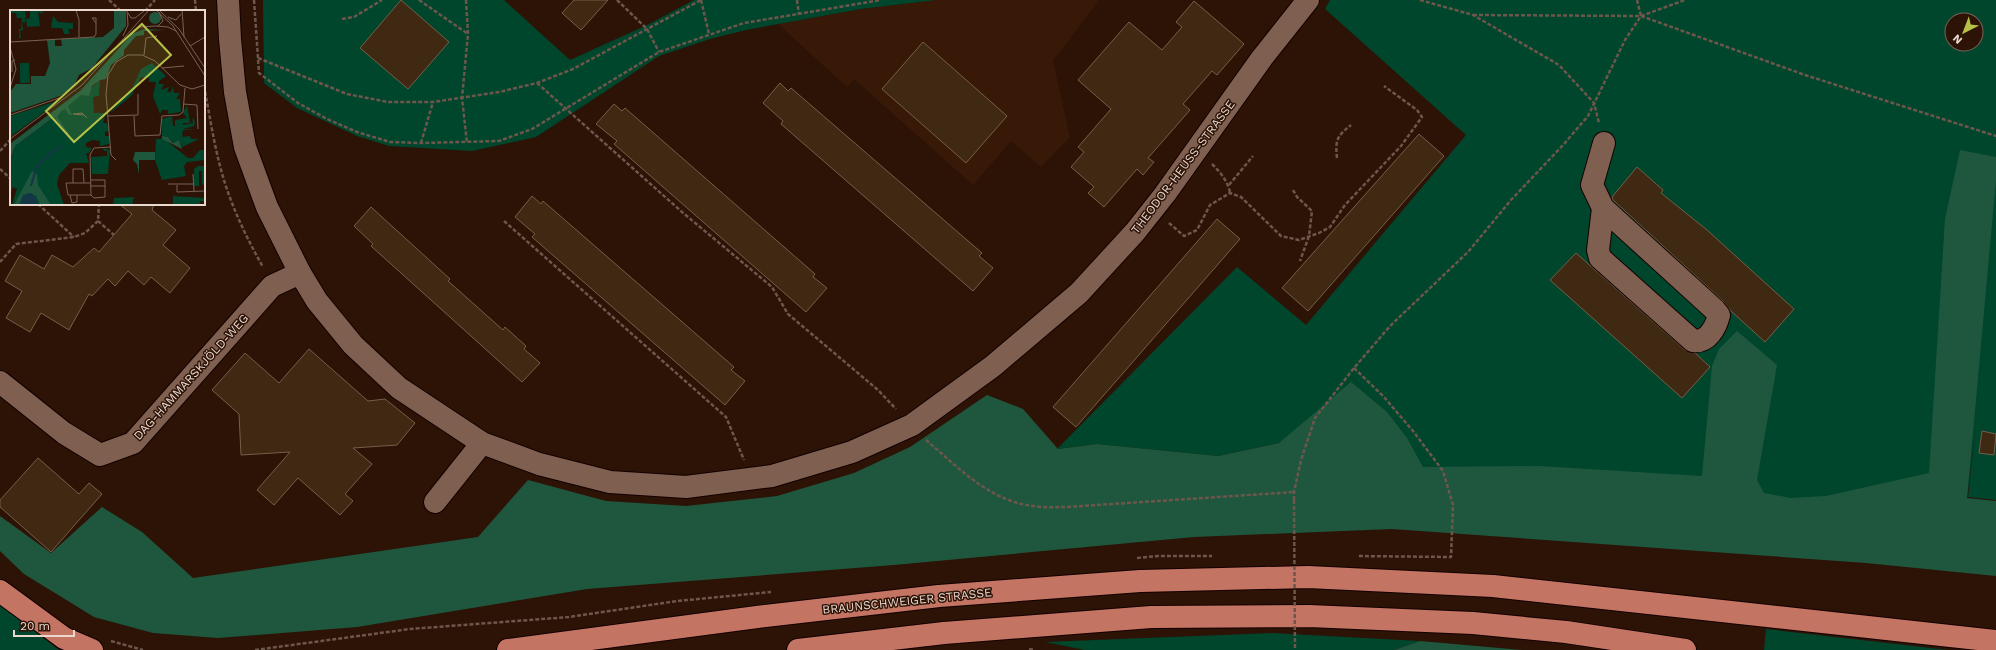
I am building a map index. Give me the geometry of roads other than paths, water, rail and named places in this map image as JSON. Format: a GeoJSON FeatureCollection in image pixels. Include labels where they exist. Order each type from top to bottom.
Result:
{"type":"FeatureCollection","features":[{"type":"Feature","properties":{"kind":"highway","name":"BRAUNSCHWEIGER STRASSE"},"geometry":{"type":"LineString","coordinates":[[508,650],[757,617],[938,596],[1140,581],[1308,577],[1493,586],[1996,641]]}},
{"type":"Feature","properties":{"kind":"highway"},"geometry":{"type":"LineString","coordinates":[[0,591],[64,638],[92,650]]}},
{"type":"Feature","properties":{"kind":"highway"},"geometry":{"type":"LineString","coordinates":[[798,650],[944,633],[1150,617],[1309,616],[1473,623],[1566,632],[1685,650]]}},
{"type":"Feature","properties":{"kind":"street","name":"THEODOR-HEUSS-STRASSE"},"geometry":{"type":"LineString","coordinates":[[228,0],[235,92],[245,147],[267,207],[300,274],[317,301],[394,395],[482,443],[539,464],[610,482],[686,487],[772,476],[852,452],[912,424],[993,366],[1078,293],[1135,232],[1153,210],[1262,58],[1308,0]]}},
{"type":"Feature","properties":{"kind":"street"},"geometry":{"type":"LineString","coordinates":[[1603,208],[1598,250],[1600,258],[1694,341],[1700,342],[1708,338],[1717,323],[1719,315],[1715,310],[1603,208],[1592,185],[1604,143]]}},
{"type":"Feature","properties":{"kind":"street","name":"DAG-HAMMARSKJÖLD-WEG"},"geometry":{"type":"LineString","coordinates":[[0,382],[64,433],[100,455],[133,443],[272,286],[300,274]]}},
{"type":"Feature","properties":{"kind":"street"},"geometry":{"type":"LineString","coordinates":[[435,502],[482,443]]}}]}
